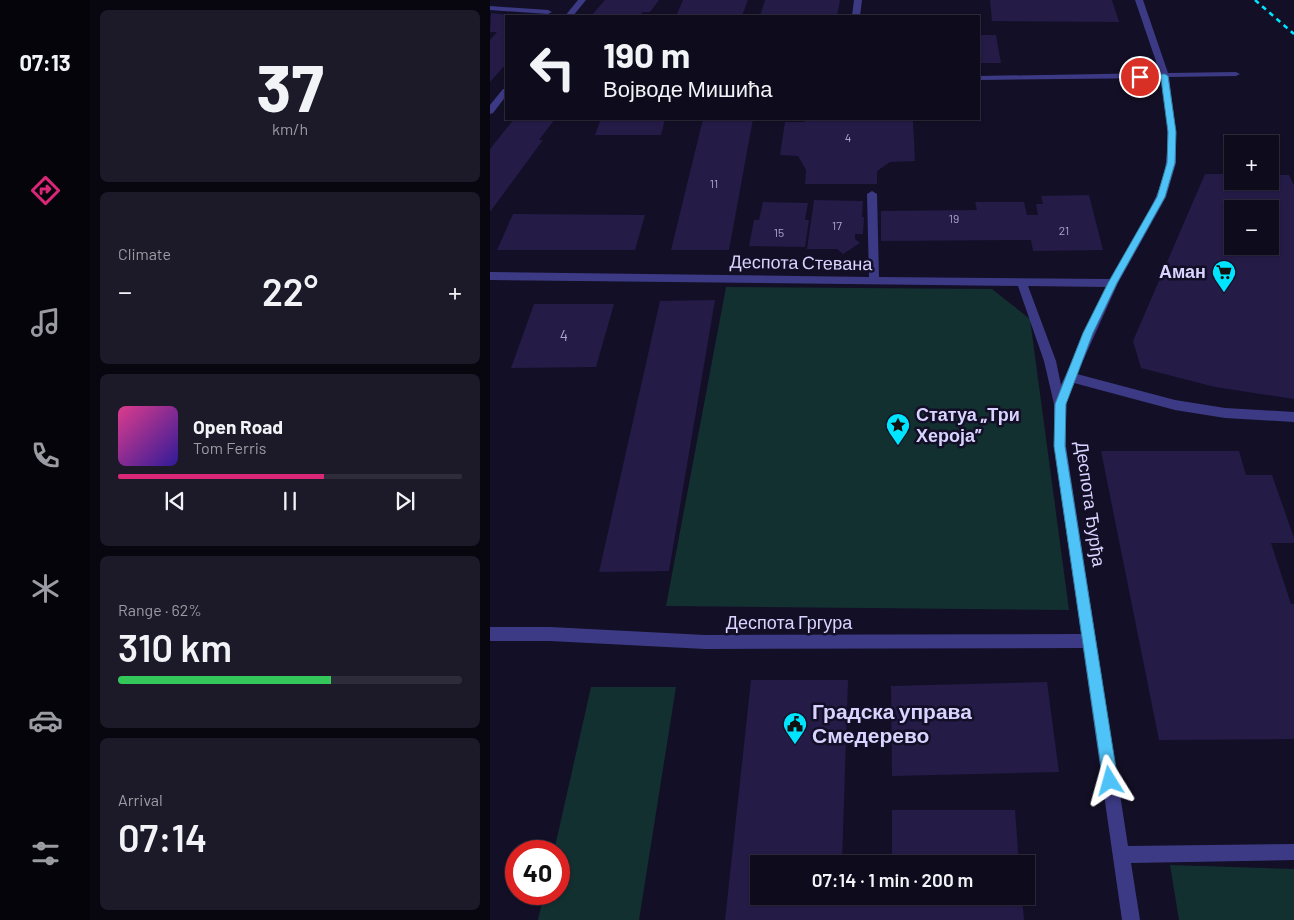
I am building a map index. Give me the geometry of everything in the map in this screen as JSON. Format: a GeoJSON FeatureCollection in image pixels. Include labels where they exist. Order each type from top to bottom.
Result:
{"type":"FeatureCollection","features":[{"type":"Feature","properties":{"kind":"street"},"geometry":{"type":"LineString","coordinates":[[570,15],[582,0]]}},
{"type":"Feature","properties":{"kind":"street"},"geometry":{"type":"LineString","coordinates":[[856,15],[858,0]]}},
{"type":"Feature","properties":{"kind":"street","name":"Деспота Ђурђа"},"geometry":{"type":"LineString","coordinates":[[1131,920],[1060,446],[1060,404],[1112,283],[1161,197],[1171,163],[1172,132],[1165,76],[1139,0]]}},
{"type":"Feature","properties":{"kind":"street"},"geometry":{"type":"LineString","coordinates":[[490,8],[548,12]]}},
{"type":"Feature","properties":{"kind":"street"},"geometry":{"type":"LineString","coordinates":[[980,78],[1236,74]]}},
{"type":"Feature","properties":{"kind":"street"},"geometry":{"type":"LineString","coordinates":[[490,111],[505,92]]}},
{"type":"Feature","properties":{"kind":"street"},"geometry":{"type":"LineString","coordinates":[[872,194],[874,281]]}},
{"type":"Feature","properties":{"kind":"street","name":"Деспота Стевана"},"geometry":{"type":"LineString","coordinates":[[490,276],[1112,283]]}},
{"type":"Feature","properties":{"kind":"street"},"geometry":{"type":"LineString","coordinates":[[1022,283],[1050,361],[1060,404]]}},
{"type":"Feature","properties":{"kind":"street"},"geometry":{"type":"LineString","coordinates":[[1070,377],[1175,404],[1225,413],[1294,417]]}},
{"type":"Feature","properties":{"kind":"street","name":"Деспота Гргура"},"geometry":{"type":"LineString","coordinates":[[490,634],[550,634],[705,642],[1089,641]]}},
{"type":"Feature","properties":{"kind":"street"},"geometry":{"type":"LineString","coordinates":[[1121,855],[1294,852]]}},
{"type":"Feature","properties":{"kind":"green space"},"geometry":{"type":"Polygon","coordinates":[[[726,287],[992,289],[1030,319],[1069,610],[666,606],[726,287]]]}},
{"type":"Feature","properties":{"kind":"green space"},"geometry":{"type":"Polygon","coordinates":[[[591,687],[676,687],[639,920],[538,920],[541,905],[570,905],[570,840],[556,840],[591,687]]]}},
{"type":"Feature","properties":{"kind":"green space"},"geometry":{"type":"Polygon","coordinates":[[[1170,865],[1294,869],[1294,920],[1179,920],[1170,865]]]}},
{"type":"Feature","properties":{"kind":"building"},"geometry":{"type":"Polygon","coordinates":[[[605,0],[659,0],[650,12],[643,12],[640,15],[592,15],[605,0]]]}},
{"type":"Feature","properties":{"kind":"building"},"geometry":{"type":"Polygon","coordinates":[[[683,0],[748,0],[742,15],[676,15],[683,0]]]}},
{"type":"Feature","properties":{"kind":"building"},"geometry":{"type":"Polygon","coordinates":[[[765,0],[840,0],[837,15],[760,15],[765,0]]]}},
{"type":"Feature","properties":{"kind":"building"},"geometry":{"type":"Polygon","coordinates":[[[990,0],[1112,0],[1119,22],[992,21],[990,0]]]}},
{"type":"Feature","properties":{"kind":"building"},"geometry":{"type":"Polygon","coordinates":[[[491,13],[511,15],[505,15],[505,65],[490,82],[490,40],[497,32],[490,32],[491,13]]]}},
{"type":"Feature","properties":{"kind":"building"},"geometry":{"type":"Polygon","coordinates":[[[980,35],[996,35],[1001,63],[980,63],[980,35]]]}},
{"type":"Feature","properties":{"kind":"building"},"geometry":{"type":"Polygon","coordinates":[[[513,120],[554,120],[539,140],[543,140],[490,212],[490,149],[513,120]]]}},
{"type":"Feature","properties":{"kind":"building"},"geometry":{"type":"Polygon","coordinates":[[[601,120],[665,120],[661,135],[595,135],[601,120]]]}},
{"type":"Feature","properties":{"kind":"building"},"geometry":{"type":"Polygon","coordinates":[[[703,120],[753,120],[729,250],[671,250],[703,120]]]}},
{"type":"Feature","properties":{"kind":"building"},"geometry":{"type":"Polygon","coordinates":[[[806,120],[913,121],[915,161],[890,162],[877,171],[877,184],[805,184],[806,170],[798,156],[780,155],[785,122],[804,122],[806,120]]]}},
{"type":"Feature","properties":{"kind":"building","name":"Аман"},"geometry":{"type":"Polygon","coordinates":[[[1205,174],[1224,174],[1224,190],[1279,190],[1279,175],[1289,175],[1294,185],[1294,399],[1215,387],[1141,368],[1133,341],[1205,174]]]}},
{"type":"Feature","properties":{"kind":"building"},"geometry":{"type":"Polygon","coordinates":[[[1089,195],[1103,250],[1033,251],[1031,240],[881,241],[881,211],[977,210],[975,202],[1024,202],[1027,215],[1038,215],[1036,204],[1043,204],[1041,196],[1089,195]]]}},
{"type":"Feature","properties":{"kind":"building"},"geometry":{"type":"Polygon","coordinates":[[[814,200],[863,201],[863,234],[855,234],[855,239],[860,243],[843,254],[837,249],[807,249],[814,200]]]}},
{"type":"Feature","properties":{"kind":"building"},"geometry":{"type":"Polygon","coordinates":[[[763,202],[808,203],[805,220],[809,220],[805,247],[749,246],[754,220],[759,220],[763,202]]]}},
{"type":"Feature","properties":{"kind":"building"},"geometry":{"type":"Polygon","coordinates":[[[513,214],[645,215],[635,250],[497,250],[513,214]]]}},
{"type":"Feature","properties":{"kind":"building"},"geometry":{"type":"Polygon","coordinates":[[[715,300],[669,571],[599,572],[660,301],[715,300]]]}},
{"type":"Feature","properties":{"kind":"building"},"geometry":{"type":"Polygon","coordinates":[[[534,304],[614,304],[596,367],[511,368],[534,304]]]}},
{"type":"Feature","properties":{"kind":"building"},"geometry":{"type":"Polygon","coordinates":[[[1101,451],[1239,451],[1246,475],[1272,475],[1294,538],[1294,543],[1271,543],[1291,604],[1294,604],[1294,739],[1159,740],[1101,451]]]}},
{"type":"Feature","properties":{"kind":"building","name":"Градска управа Смедерево"},"geometry":{"type":"Polygon","coordinates":[[[751,680],[848,680],[842,855],[750,855],[750,905],[1023,905],[1024,920],[725,920],[751,680]]]}},
{"type":"Feature","properties":{"kind":"building"},"geometry":{"type":"Polygon","coordinates":[[[1047,682],[1059,772],[892,776],[891,686],[1047,682]]]}},
{"type":"Feature","properties":{"kind":"building","name":"Градска управа Смедерево"},"geometry":{"type":"Polygon","coordinates":[[[892,810],[1015,810],[1018,855],[892,855],[892,810]]]}},
{"type":"Feature","properties":{"kind":"railway"},"geometry":{"type":"LineString","coordinates":[[1255,0],[1294,34]]}},
{"type":"Feature","properties":{"kind":"place","name":"Аман"},"geometry":{"type":"Point","coordinates":[1224,293]}},
{"type":"Feature","properties":{"kind":"place","name":"Статуа „Три Хероја”"},"geometry":{"type":"Point","coordinates":[898,446]}},
{"type":"Feature","properties":{"kind":"place","name":"Градска управа Смедерево"},"geometry":{"type":"Point","coordinates":[795,745]}},
{"type":"Feature","properties":{"kind":"route"},"geometry":{"type":"LineString","coordinates":[[1110,781],[1060,446],[1060,404],[1088,333],[1112,283],[1161,197],[1171,163],[1172,132],[1165,76],[1140,77]]}}]}
